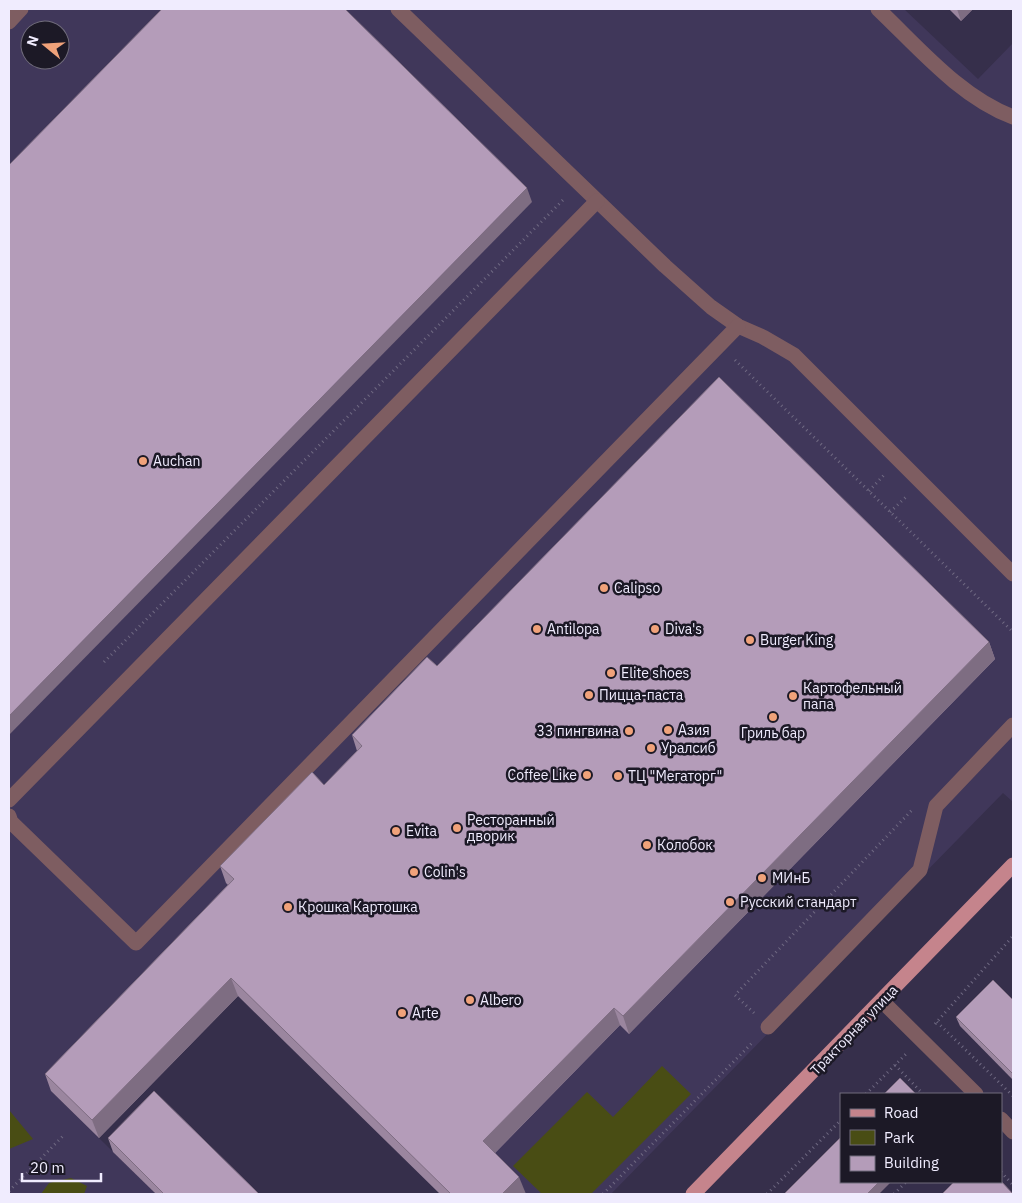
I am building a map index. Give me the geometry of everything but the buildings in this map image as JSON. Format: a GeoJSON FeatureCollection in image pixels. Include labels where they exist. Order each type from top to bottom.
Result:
{"type":"FeatureCollection","features":[{"type":"Feature","properties":{"kind":"main road","name":"Тракторная улица"},"geometry":{"type":"LineString","coordinates":[[693,1194],[1013,865]]}},
{"type":"Feature","properties":{"kind":"street"},"geometry":{"type":"LineString","coordinates":[[9,22],[21,9]]}},
{"type":"Feature","properties":{"kind":"street"},"geometry":{"type":"LineString","coordinates":[[398,9],[597,201],[711,307],[738,326],[763,337],[794,355],[1013,574]]}},
{"type":"Feature","properties":{"kind":"street"},"geometry":{"type":"LineString","coordinates":[[878,9],[944,72],[990,108],[1013,117]]}},
{"type":"Feature","properties":{"kind":"street"},"geometry":{"type":"LineString","coordinates":[[9,800],[597,201]]}},
{"type":"Feature","properties":{"kind":"street"},"geometry":{"type":"LineString","coordinates":[[9,816],[11,822],[136,943],[738,326]]}},
{"type":"Feature","properties":{"kind":"street"},"geometry":{"type":"LineString","coordinates":[[768,1028],[920,870],[936,806],[1013,725]]}},
{"type":"Feature","properties":{"kind":"street"},"geometry":{"type":"LineString","coordinates":[[882,1001],[975,1093]]}},
{"type":"Feature","properties":{"kind":"street"},"geometry":{"type":"LineString","coordinates":[[1002,1121],[1013,1132]]}},
{"type":"Feature","properties":{"kind":"path"},"geometry":{"type":"LineString","coordinates":[[104,662],[563,199],[567,202]]}},
{"type":"Feature","properties":{"kind":"path"},"geometry":{"type":"LineString","coordinates":[[730,355],[1013,632]]}},
{"type":"Feature","properties":{"kind":"path"},"geometry":{"type":"LineString","coordinates":[[869,491],[887,473]]}},
{"type":"Feature","properties":{"kind":"path"},"geometry":{"type":"LineString","coordinates":[[603,1194],[768,1028],[735,994],[918,803]]}},
{"type":"Feature","properties":{"kind":"path"},"geometry":{"type":"LineString","coordinates":[[867,1093],[921,1039],[1013,936]]}},
{"type":"Feature","properties":{"kind":"path"},"geometry":{"type":"LineString","coordinates":[[936,1022],[1013,1096]]}},
{"type":"Feature","properties":{"kind":"path"},"geometry":{"type":"LineString","coordinates":[[895,1066],[922,1093]]}},
{"type":"Feature","properties":{"kind":"path"},"geometry":{"type":"LineString","coordinates":[[767,1194],[840,1121]]}},
{"type":"Feature","properties":{"kind":"path"},"geometry":{"type":"LineString","coordinates":[[9,1191],[63,1136]]}},
{"type":"Feature","properties":{"kind":"path"},"geometry":{"type":"LineString","coordinates":[[1002,1173],[1013,1185]]}},
{"type":"Feature","properties":{"kind":"path"},"geometry":{"type":"LineString","coordinates":[[894,1194],[905,1183]]}},
{"type":"Feature","properties":{"kind":"shaded area"},"geometry":{"type":"Polygon","coordinates":[[[9,9],[904,9],[978,79],[1013,43],[1013,802],[1003,793],[611,1194],[526,1194],[232,906],[51,1091],[156,1194],[9,1194],[9,9]]]}},
{"type":"Feature","properties":{"kind":"green space"},"geometry":{"type":"Polygon","coordinates":[[[662,1066],[691,1094],[591,1194],[539,1194],[541,1193],[513,1166],[587,1092],[613,1117],[662,1066]]]}},
{"type":"Feature","properties":{"kind":"green space"},"geometry":{"type":"Polygon","coordinates":[[[9,1110],[33,1139],[9,1149],[9,1110]]]}},
{"type":"Feature","properties":{"kind":"green space"},"geometry":{"type":"Polygon","coordinates":[[[71,1178],[87,1186],[84,1194],[41,1194],[49,1183],[71,1178]]]}},
{"type":"Feature","properties":{"kind":"place","name":"Auchan"},"geometry":{"type":"Point","coordinates":[143,461]}},
{"type":"Feature","properties":{"kind":"place","name":"Calipso"},"geometry":{"type":"Point","coordinates":[604,588]}},
{"type":"Feature","properties":{"kind":"place","name":"Antilopa"},"geometry":{"type":"Point","coordinates":[537,629]}},
{"type":"Feature","properties":{"kind":"place","name":"Diva's"},"geometry":{"type":"Point","coordinates":[655,629]}},
{"type":"Feature","properties":{"kind":"place","name":"Burger King"},"geometry":{"type":"Point","coordinates":[750,640]}},
{"type":"Feature","properties":{"kind":"place","name":"Elite shoes"},"geometry":{"type":"Point","coordinates":[611,673]}},
{"type":"Feature","properties":{"kind":"place","name":"Пицца-паста"},"geometry":{"type":"Point","coordinates":[589,695]}},
{"type":"Feature","properties":{"kind":"place","name":"Картофельный папа"},"geometry":{"type":"Point","coordinates":[793,696]}},
{"type":"Feature","properties":{"kind":"place","name":"Гриль бар"},"geometry":{"type":"Point","coordinates":[773,717]}},
{"type":"Feature","properties":{"kind":"place","name":"Азия"},"geometry":{"type":"Point","coordinates":[668,730]}},
{"type":"Feature","properties":{"kind":"place","name":"33 пингвина"},"geometry":{"type":"Point","coordinates":[629,731]}},
{"type":"Feature","properties":{"kind":"place","name":"Уралсиб"},"geometry":{"type":"Point","coordinates":[651,748]}},
{"type":"Feature","properties":{"kind":"place","name":"Coffee Like"},"geometry":{"type":"Point","coordinates":[587,775]}},
{"type":"Feature","properties":{"kind":"place","name":"ТЦ \"Мегаторг\""},"geometry":{"type":"Point","coordinates":[618,776]}},
{"type":"Feature","properties":{"kind":"place","name":"Ресторанный дворик"},"geometry":{"type":"Point","coordinates":[457,828]}},
{"type":"Feature","properties":{"kind":"place","name":"Evita"},"geometry":{"type":"Point","coordinates":[396,831]}},
{"type":"Feature","properties":{"kind":"place","name":"Колобок"},"geometry":{"type":"Point","coordinates":[647,845]}},
{"type":"Feature","properties":{"kind":"place","name":"Colin's"},"geometry":{"type":"Point","coordinates":[414,872]}},
{"type":"Feature","properties":{"kind":"place","name":"МИнБ"},"geometry":{"type":"Point","coordinates":[762,878]}},
{"type":"Feature","properties":{"kind":"place","name":"Русский стандарт"},"geometry":{"type":"Point","coordinates":[730,902]}},
{"type":"Feature","properties":{"kind":"place","name":"Крошка Картошка"},"geometry":{"type":"Point","coordinates":[288,907]}},
{"type":"Feature","properties":{"kind":"place","name":"Albero"},"geometry":{"type":"Point","coordinates":[470,1000]}},
{"type":"Feature","properties":{"kind":"place","name":"Arte"},"geometry":{"type":"Point","coordinates":[402,1013]}}]}
